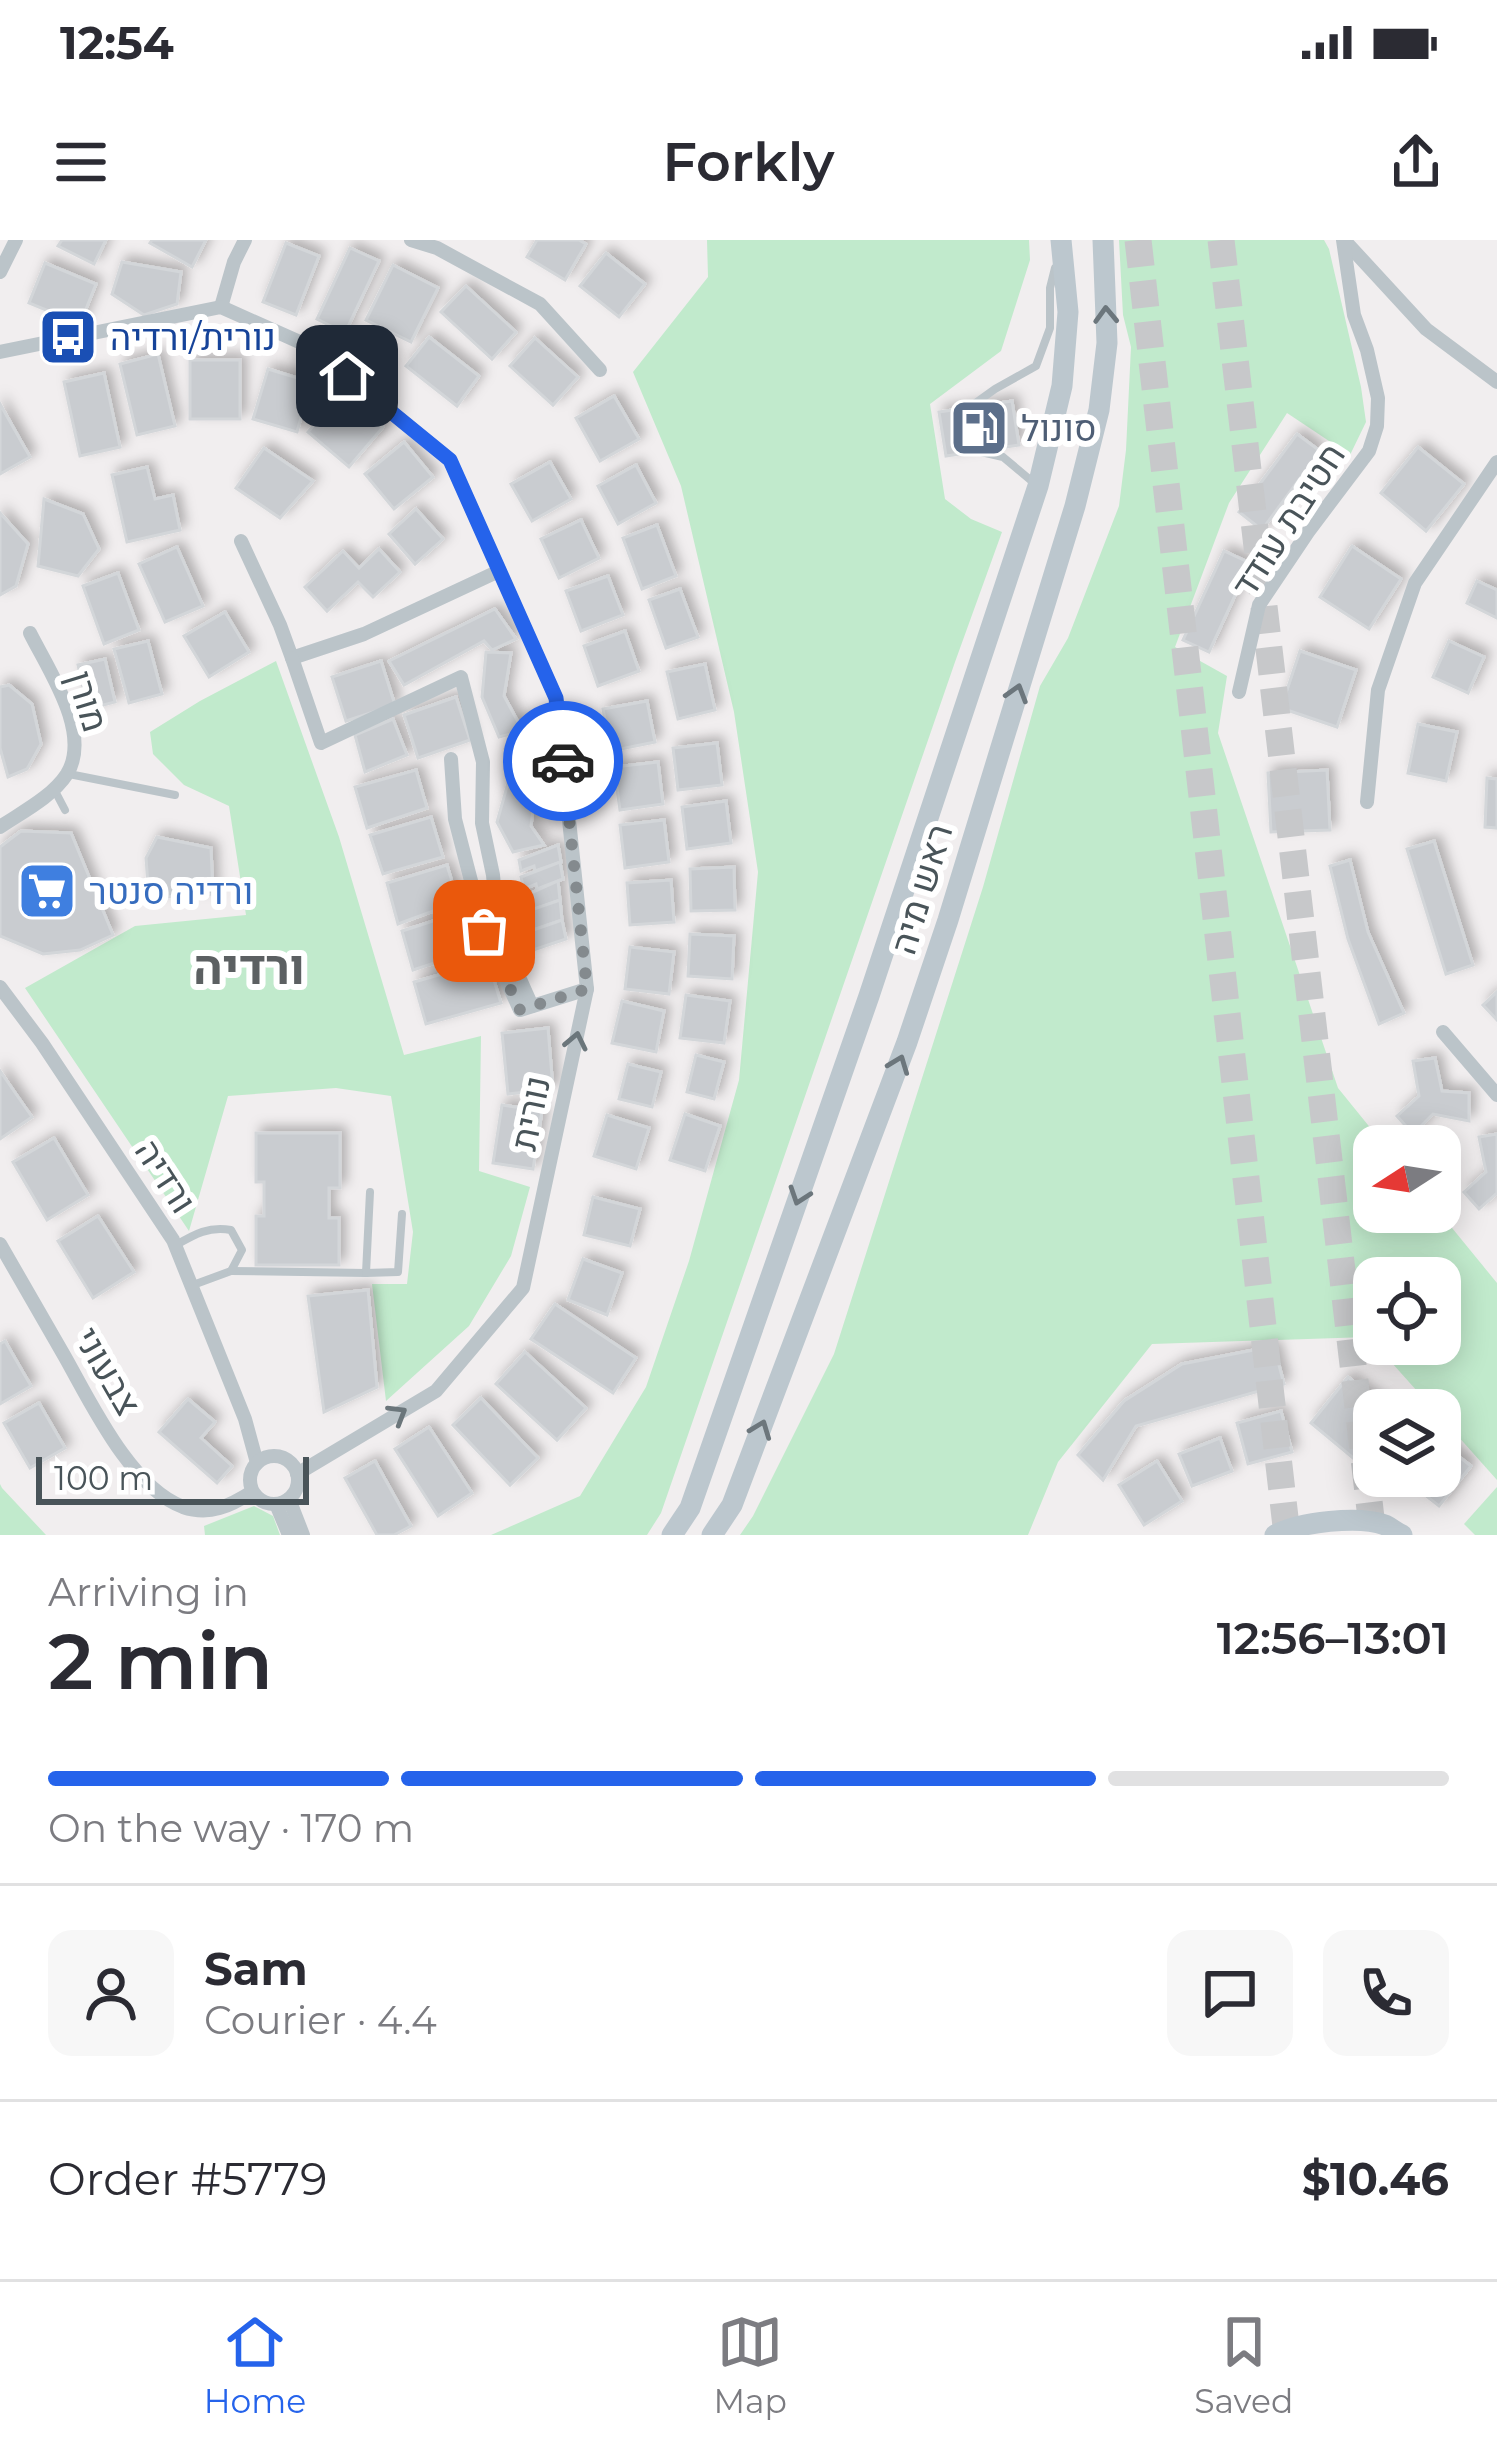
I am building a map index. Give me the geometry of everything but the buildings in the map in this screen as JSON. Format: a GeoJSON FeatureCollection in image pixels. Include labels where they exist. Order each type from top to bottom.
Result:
{"type":"FeatureCollection","features":[{"type":"Feature","properties":{"kind":"street"},"geometry":{"type":"LineString","coordinates":[[0,272],[16,240]]}},
{"type":"Feature","properties":{"kind":"street"},"geometry":{"type":"LineString","coordinates":[[0,352],[221,307],[245,240]]}},
{"type":"Feature","properties":{"kind":"street"},"geometry":{"type":"LineString","coordinates":[[412,240],[437,248],[540,304],[600,370]]}},
{"type":"Feature","properties":{"kind":"street","name":"ראש מיה"},"geometry":{"type":"LineString","coordinates":[[712,1535],[732,1505],[907,1042],[1075,506],[1099,410],[1107,343],[1103,240]]}},
{"type":"Feature","properties":{"kind":"street"},"geometry":{"type":"LineString","coordinates":[[1344,240],[1426,329],[1497,382]]}},
{"type":"Feature","properties":{"kind":"street","name":"חטיבת עודד"},"geometry":{"type":"LineString","coordinates":[[1239,692],[1259,605],[1370,451],[1377,426],[1378,398],[1354,315],[1344,240]]}},
{"type":"Feature","properties":{"kind":"street","name":"ראש מיה"},"geometry":{"type":"LineString","coordinates":[[672,1535],[690,1508],[869,996],[1038,486],[1063,368],[1068,312],[1061,242]]}},
{"type":"Feature","properties":{"kind":"street","name":"נורית"},"geometry":{"type":"LineString","coordinates":[[221,307],[313,348],[450,460],[556,698],[587,989],[524,1288],[436,1391],[297,1474]]}},
{"type":"Feature","properties":{"kind":"street"},"geometry":{"type":"LineString","coordinates":[[1367,802],[1378,690],[1415,583],[1497,462]]}},
{"type":"Feature","properties":{"kind":"street"},"geometry":{"type":"LineString","coordinates":[[241,541],[292,658],[321,743],[460,677],[483,762],[482,823],[498,930],[532,1006]]}},
{"type":"Feature","properties":{"kind":"street"},"geometry":{"type":"LineString","coordinates":[[292,658],[364,634],[499,571]]}},
{"type":"Feature","properties":{"kind":"street","name":"מורן"},"geometry":{"type":"LineString","coordinates":[[0,827],[45,797],[67,773],[76,742],[66,706],[30,634]]}},
{"type":"Feature","properties":{"kind":"street"},"geometry":{"type":"LineString","coordinates":[[451,759],[454,820],[484,931],[520,1010],[587,989]]}},
{"type":"Feature","properties":{"kind":"street","name":"ורדיה"},"geometry":{"type":"LineString","coordinates":[[0,987],[175,1245],[264,1459]]}},
{"type":"Feature","properties":{"kind":"street"},"geometry":{"type":"LineString","coordinates":[[1443,1032],[1497,1095]]}},
{"type":"Feature","properties":{"kind":"street","name":"צבעוני"},"geometry":{"type":"LineString","coordinates":[[0,1244],[110,1436],[136,1472],[170,1502],[188,1509],[211,1511],[252,1492]]}},
{"type":"Feature","properties":{"kind":"street"},"geometry":{"type":"LineString","coordinates":[[264,1459],[287,1460],[297,1474],[297,1488],[282,1502],[262,1502],[252,1492],[250,1477],[264,1459]]}},
{"type":"Feature","properties":{"kind":"street"},"geometry":{"type":"LineString","coordinates":[[282,1502],[289,1535]]}},
{"type":"Feature","properties":{"kind":"street"},"geometry":{"type":"LineString","coordinates":[[282,1502],[303,1535]]}},
{"type":"Feature","properties":{"kind":"street"},"geometry":{"type":"LineString","coordinates":[[1275,1535],[1324,1521],[1381,1523],[1402,1535]]}},
{"type":"Feature","properties":{"kind":"lane"},"geometry":{"type":"LineString","coordinates":[[1038,486],[1003,457],[977,451],[970,407],[1036,366],[1049,328],[1050,288],[1061,242]]}},
{"type":"Feature","properties":{"kind":"lane"},"geometry":{"type":"LineString","coordinates":[[67,773],[175,795]]}},
{"type":"Feature","properties":{"kind":"lane"},"geometry":{"type":"LineString","coordinates":[[53,788],[65,810]]}},
{"type":"Feature","properties":{"kind":"lane"},"geometry":{"type":"LineString","coordinates":[[366,1273],[370,1192]]}},
{"type":"Feature","properties":{"kind":"lane"},"geometry":{"type":"LineString","coordinates":[[191,1286],[231,1271],[398,1272],[402,1214]]}},
{"type":"Feature","properties":{"kind":"lane"},"geometry":{"type":"LineString","coordinates":[[175,1245],[215,1227],[231,1230],[242,1250],[231,1271]]}},
{"type":"Feature","properties":{"kind":"green space"},"geometry":{"type":"Polygon","coordinates":[[[707,240],[1029,240],[1030,260],[1001,351],[930,404],[945,499],[971,519],[1002,532],[661,1513],[647,1535],[491,1535],[580,1496],[646,1387],[689,1261],[739,1080],[758,872],[734,712],[681,486],[633,372],[708,277],[707,240]]]}},
{"type":"Feature","properties":{"kind":"green space"},"geometry":{"type":"Polygon","coordinates":[[[1119,240],[1324,240],[1329,249],[1366,422],[1350,455],[1287,413],[1229,503],[1175,647],[1227,676],[1218,733],[1338,1088],[1368,1125],[1353,1125],[1353,1233],[1456,1233],[1497,1283],[1497,1480],[1461,1440],[1461,1389],[1415,1389],[1394,1365],[1461,1365],[1461,1257],[1353,1257],[1353,1337],[1152,1344],[1058,1462],[1028,1535],[740,1535],[834,1354],[983,887],[1040,686],[1068,638],[1119,506],[1131,347],[1123,315],[1119,240]]]}},
{"type":"Feature","properties":{"kind":"green space"},"geometry":{"type":"Polygon","coordinates":[[[276,661],[339,837],[404,1055],[481,1036],[479,1171],[530,1187],[511,1256],[469,1326],[386,1401],[372,1284],[407,1284],[413,1232],[391,1096],[336,1088],[228,1096],[189,1231],[25,988],[135,926],[246,915],[229,806],[184,785],[153,754],[150,732],[276,661]]]}},
{"type":"Feature","properties":{"kind":"green space"},"geometry":{"type":"Polygon","coordinates":[[[0,1484],[2,1488],[46,1535],[0,1535],[0,1484]]]}},
{"type":"Feature","properties":{"kind":"green space"},"geometry":{"type":"Polygon","coordinates":[[[1497,1487],[1497,1535],[1475,1535],[1464,1524],[1497,1487]]]}},
{"type":"Feature","properties":{"kind":"green space"},"geometry":{"type":"Polygon","coordinates":[[[254,1506],[273,1516],[280,1535],[205,1535],[204,1526],[254,1506]]]}},
{"type":"Feature","properties":{"kind":"tunnel"},"geometry":{"type":"LineString","coordinates":[[1138,240],[1287,1535]]}},
{"type":"Feature","properties":{"kind":"tunnel"},"geometry":{"type":"LineString","coordinates":[[1221,240],[1373,1535]]}},
{"type":"Feature","properties":{"kind":"way so far"},"geometry":{"type":"LineString","coordinates":[[484,931],[520,1010],[587,989],[563,761]]}},
{"type":"Feature","properties":{"kind":"place","name":"נורית/ורדיה"},"geometry":{"type":"Point","coordinates":[68,337]}},
{"type":"Feature","properties":{"kind":"place","name":"סונול"},"geometry":{"type":"Point","coordinates":[979,428]}},
{"type":"Feature","properties":{"kind":"place","name":"ורדיה סנטר"},"geometry":{"type":"Point","coordinates":[47,891]}},
{"type":"Feature","properties":{"kind":"district","name":"ורדיה"},"geometry":{"type":"Point","coordinates":[249,967]}},
{"type":"Feature","properties":{"kind":"route"},"geometry":{"type":"LineString","coordinates":[[347,376],[450,460],[556,698],[563,761]]}}]}
